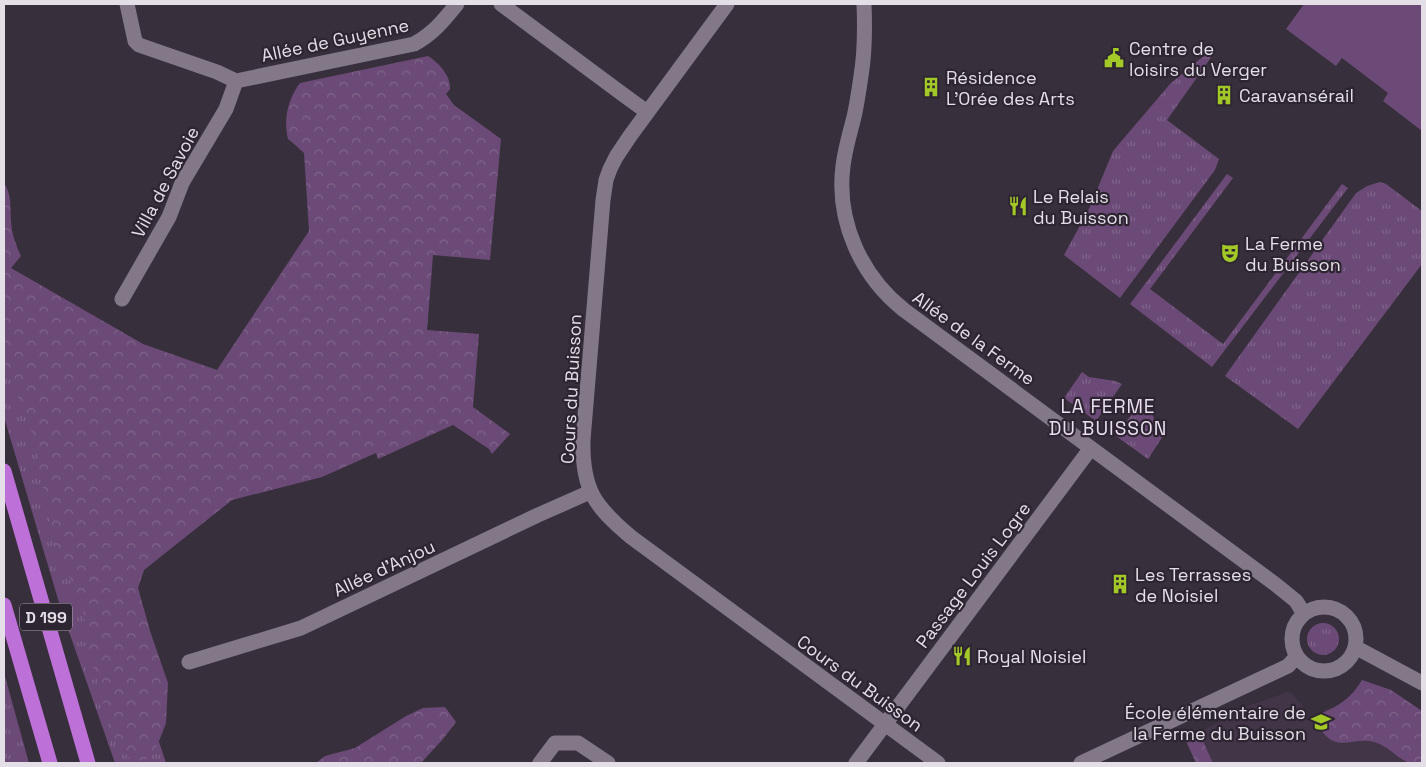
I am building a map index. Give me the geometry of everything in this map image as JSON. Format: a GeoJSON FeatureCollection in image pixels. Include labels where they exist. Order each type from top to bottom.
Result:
{"type":"FeatureCollection","features":[{"type":"Feature","properties":{"kind":"highway","name":"D 199"},"geometry":{"type":"LineString","coordinates":[[4,472],[88,763]]}},
{"type":"Feature","properties":{"kind":"highway","name":"D 199"},"geometry":{"type":"LineString","coordinates":[[4,605],[50,763]]}},
{"type":"Feature","properties":{"kind":"street"},"geometry":{"type":"LineString","coordinates":[[127,4],[139,45],[217,72],[236,81]]}},
{"type":"Feature","properties":{"kind":"street","name":"Allée de Guyenne"},"geometry":{"type":"LineString","coordinates":[[236,81],[414,44],[426,38],[436,29],[457,4]]}},
{"type":"Feature","properties":{"kind":"street"},"geometry":{"type":"LineString","coordinates":[[501,4],[647,112]]}},
{"type":"Feature","properties":{"kind":"street","name":"Cours du Buisson"},"geometry":{"type":"LineString","coordinates":[[727,4],[647,112],[616,157],[608,175],[605,187],[583,440],[585,474],[590,492],[609,518],[630,537],[938,763]]}},
{"type":"Feature","properties":{"kind":"street","name":"Allée de la Ferme"},"geometry":{"type":"LineString","coordinates":[[864,4],[865,37],[862,73],[843,167],[844,206],[855,247],[871,276],[893,302],[1276,584],[1296,601],[1304,614]]}},
{"type":"Feature","properties":{"kind":"street","name":"Villa de Savoie"},"geometry":{"type":"LineString","coordinates":[[122,299],[168,217],[182,183],[226,109],[236,81]]}},
{"type":"Feature","properties":{"kind":"street","name":"Passage Louis Logre"},"geometry":{"type":"LineString","coordinates":[[856,763],[1091,448]]}},
{"type":"Feature","properties":{"kind":"street","name":"Allée d'Anjou"},"geometry":{"type":"LineString","coordinates":[[189,662],[301,628],[590,492]]}},
{"type":"Feature","properties":{"kind":"street"},"geometry":{"type":"LineString","coordinates":[[1321,607],[1331,608],[1348,618],[1354,627],[1355,647],[1349,659],[1338,668],[1326,671],[1319,670],[1306,666],[1297,656],[1293,648],[1292,638],[1298,621],[1304,614],[1321,607]]}},
{"type":"Feature","properties":{"kind":"street"},"geometry":{"type":"LineString","coordinates":[[1355,647],[1422,684]]}},
{"type":"Feature","properties":{"kind":"street"},"geometry":{"type":"LineString","coordinates":[[1081,763],[1279,671],[1288,666],[1297,656]]}},
{"type":"Feature","properties":{"kind":"street"},"geometry":{"type":"LineString","coordinates":[[540,763],[555,743],[578,743],[608,763]]}},
{"type":"Feature","properties":{"kind":"shaded area","name":"École élémentaire de la Ferme du Buisson"},"geometry":{"type":"Polygon","coordinates":[[[1362,680],[1391,690],[1422,711],[1422,763],[1213,763],[1199,732],[1248,706],[1285,693],[1285,691],[1292,693],[1307,713],[1306,716],[1312,718],[1325,712],[1325,710],[1337,706],[1348,698],[1362,680]]]}},
{"type":"Feature","properties":{"kind":"green space"},"geometry":{"type":"Polygon","coordinates":[[[1304,4],[1422,4],[1422,131],[1383,101],[1388,93],[1342,58],[1336,66],[1286,29],[1304,4]]]}},
{"type":"Feature","properties":{"kind":"green space"},"geometry":{"type":"Polygon","coordinates":[[[1206,54],[1212,56],[1167,120],[1219,159],[1215,170],[1120,298],[1064,255],[1090,207],[1113,151],[1170,84],[1206,54]]]}},
{"type":"Feature","properties":{"kind":"green space"},"geometry":{"type":"Polygon","coordinates":[[[428,56],[440,66],[449,79],[450,89],[446,94],[454,105],[501,139],[490,260],[433,255],[427,330],[479,334],[473,407],[510,434],[492,454],[489,449],[453,425],[378,459],[376,453],[322,477],[232,500],[144,570],[138,588],[168,683],[166,723],[156,749],[146,759],[134,762],[122,751],[109,727],[88,651],[87,632],[82,606],[55,544],[34,438],[4,362],[4,183],[9,197],[13,236],[21,256],[11,268],[143,344],[217,370],[309,231],[304,153],[288,139],[286,124],[292,96],[300,83],[428,56]]]}},
{"type":"Feature","properties":{"kind":"green space"},"geometry":{"type":"Polygon","coordinates":[[[1227,174],[1233,178],[1150,289],[1223,344],[1342,184],[1348,188],[1212,367],[1130,304],[1227,174]]]}},
{"type":"Feature","properties":{"kind":"green space"},"geometry":{"type":"Polygon","coordinates":[[[1380,182],[1386,184],[1422,211],[1422,264],[1298,429],[1225,376],[1356,193],[1367,186],[1380,182]]]}},
{"type":"Feature","properties":{"kind":"green space"},"geometry":{"type":"Polygon","coordinates":[[[4,268],[166,763],[115,763],[60,606],[4,417],[4,268]]]}},
{"type":"Feature","properties":{"kind":"green space"},"geometry":{"type":"Polygon","coordinates":[[[1082,372],[1089,377],[1122,384],[1096,421],[1064,398],[1082,372]]]}},
{"type":"Feature","properties":{"kind":"green space"},"geometry":{"type":"Polygon","coordinates":[[[1143,399],[1151,411],[1158,428],[1165,433],[1148,459],[1116,436],[1143,399]]]}},
{"type":"Feature","properties":{"kind":"green space"},"geometry":{"type":"Polygon","coordinates":[[[1323,623],[1329,624],[1334,628],[1338,633],[1338,645],[1334,650],[1329,654],[1323,655],[1317,654],[1312,650],[1308,645],[1307,639],[1308,633],[1312,628],[1317,624],[1323,623]]]}},
{"type":"Feature","properties":{"kind":"green space"},"geometry":{"type":"Polygon","coordinates":[[[4,673],[29,763],[4,763],[4,673]]]}},
{"type":"Feature","properties":{"kind":"green space"},"geometry":{"type":"Polygon","coordinates":[[[1362,680],[1391,690],[1422,711],[1422,763],[1407,762],[1374,742],[1337,742],[1331,740],[1322,731],[1320,714],[1344,701],[1354,692],[1362,680]]]}},
{"type":"Feature","properties":{"kind":"green space"},"geometry":{"type":"Polygon","coordinates":[[[445,707],[456,722],[421,763],[316,763],[325,756],[355,748],[406,716],[423,708],[445,707]]]}},
{"type":"Feature","properties":{"kind":"green space"},"geometry":{"type":"Polygon","coordinates":[[[1199,732],[1213,763],[1196,763],[1185,739],[1199,732]]]}},
{"type":"Feature","properties":{"kind":"place","name":"Centre de loisirs du Verger"},"geometry":{"type":"Point","coordinates":[1114,58]}},
{"type":"Feature","properties":{"kind":"place","name":"Résidence L’Orée des Arts"},"geometry":{"type":"Point","coordinates":[931,87]}},
{"type":"Feature","properties":{"kind":"place","name":"Caravansérail"},"geometry":{"type":"Point","coordinates":[1224,95]}},
{"type":"Feature","properties":{"kind":"place","name":"Le Relais du Buisson"},"geometry":{"type":"Point","coordinates":[1018,206]}},
{"type":"Feature","properties":{"kind":"place","name":"La Ferme du Buisson"},"geometry":{"type":"Point","coordinates":[1230,253]}},
{"type":"Feature","properties":{"kind":"place","name":"Les Terrasses de Noisiel"},"geometry":{"type":"Point","coordinates":[1120,584]}},
{"type":"Feature","properties":{"kind":"place","name":"Royal Noisiel"},"geometry":{"type":"Point","coordinates":[962,656]}},
{"type":"Feature","properties":{"kind":"place","name":"École élémentaire de la Ferme du Buisson"},"geometry":{"type":"Point","coordinates":[1321,722]}},
{"type":"Feature","properties":{"kind":"district","name":"LA FERME DU BUISSON"},"geometry":{"type":"Point","coordinates":[1108,417]}}]}
